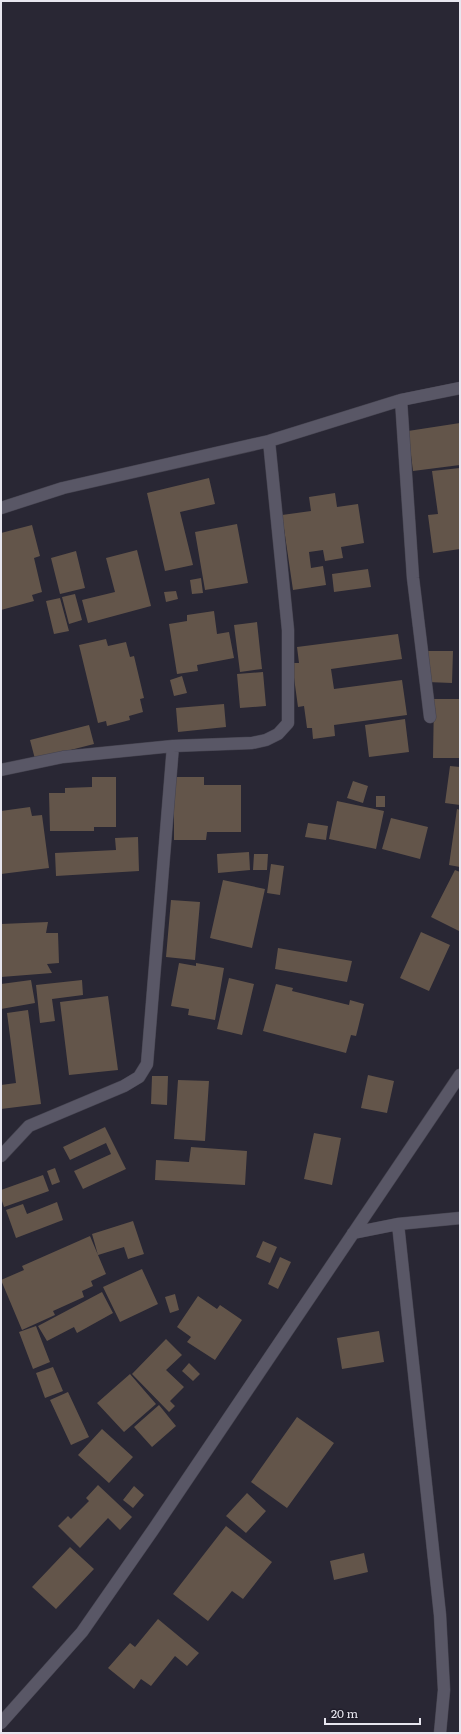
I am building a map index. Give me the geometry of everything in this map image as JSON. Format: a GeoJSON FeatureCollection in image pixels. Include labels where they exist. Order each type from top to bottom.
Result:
{"type":"FeatureCollection","features":[{"type":"Feature","properties":{"kind":"street"},"geometry":{"type":"LineString","coordinates":[[1,508],[63,488],[269,441],[401,400],[460,388]]}},
{"type":"Feature","properties":{"kind":"street"},"geometry":{"type":"LineString","coordinates":[[401,400],[413,578],[430,717]]}},
{"type":"Feature","properties":{"kind":"street"},"geometry":{"type":"LineString","coordinates":[[1,770],[63,756],[173,746],[252,743],[266,740],[278,734],[288,723],[288,630],[269,441]]}},
{"type":"Feature","properties":{"kind":"street"},"geometry":{"type":"LineString","coordinates":[[1,1156],[29,1126],[124,1086],[139,1077],[147,1064],[173,746]]}},
{"type":"Feature","properties":{"kind":"street"},"geometry":{"type":"LineString","coordinates":[[1,1723],[82,1632],[153,1530],[460,1075]]}},
{"type":"Feature","properties":{"kind":"street"},"geometry":{"type":"LineString","coordinates":[[353,1233],[398,1224],[460,1218]]}},
{"type":"Feature","properties":{"kind":"street"},"geometry":{"type":"LineString","coordinates":[[398,1224],[440,1615],[444,1690],[440,1733]]}},
{"type":"Feature","properties":{"kind":"building"},"geometry":{"type":"Polygon","coordinates":[[[460,423],[460,465],[413,471],[408,431],[460,423]]]}},
{"type":"Feature","properties":{"kind":"building"},"geometry":{"type":"Polygon","coordinates":[[[460,468],[460,549],[433,553],[428,515],[438,514],[432,471],[460,468]]]}},
{"type":"Feature","properties":{"kind":"building"},"geometry":{"type":"Polygon","coordinates":[[[209,478],[215,504],[180,512],[193,565],[165,571],[147,493],[209,478]]]}},
{"type":"Feature","properties":{"kind":"building"},"geometry":{"type":"Polygon","coordinates":[[[335,493],[337,507],[358,504],[364,543],[341,547],[343,558],[325,561],[323,550],[309,552],[311,568],[323,566],[326,585],[293,590],[282,515],[311,511],[309,497],[335,493]]]}},
{"type":"Feature","properties":{"kind":"building"},"geometry":{"type":"Polygon","coordinates":[[[237,524],[248,583],[205,590],[195,532],[237,524]]]}},
{"type":"Feature","properties":{"kind":"building"},"geometry":{"type":"Polygon","coordinates":[[[32,525],[40,556],[34,558],[42,592],[32,595],[34,601],[1,610],[1,533],[32,525]]]}},
{"type":"Feature","properties":{"kind":"building"},"geometry":{"type":"Polygon","coordinates":[[[137,550],[151,606],[88,623],[82,600],[115,592],[106,558],[137,550]]]}},
{"type":"Feature","properties":{"kind":"building"},"geometry":{"type":"Polygon","coordinates":[[[76,551],[85,588],[60,594],[51,558],[76,551]]]}},
{"type":"Feature","properties":{"kind":"building"},"geometry":{"type":"Polygon","coordinates":[[[368,569],[371,587],[334,592],[332,574],[368,569]]]}},
{"type":"Feature","properties":{"kind":"building"},"geometry":{"type":"Polygon","coordinates":[[[201,578],[203,593],[192,594],[190,580],[201,578]]]}},
{"type":"Feature","properties":{"kind":"building"},"geometry":{"type":"Polygon","coordinates":[[[176,591],[178,599],[166,602],[164,592],[176,591]]]}},
{"type":"Feature","properties":{"kind":"building"},"geometry":{"type":"Polygon","coordinates":[[[75,594],[82,620],[69,624],[62,597],[75,594]]]}},
{"type":"Feature","properties":{"kind":"building"},"geometry":{"type":"Polygon","coordinates":[[[60,598],[69,631],[54,634],[46,601],[60,598]]]}},
{"type":"Feature","properties":{"kind":"building"},"geometry":{"type":"Polygon","coordinates":[[[214,611],[217,634],[229,632],[234,658],[197,665],[198,671],[177,674],[169,624],[187,621],[187,615],[214,611]]]}},
{"type":"Feature","properties":{"kind":"building"},"geometry":{"type":"Polygon","coordinates":[[[257,622],[262,669],[240,672],[234,625],[257,622]]]}},
{"type":"Feature","properties":{"kind":"building"},"geometry":{"type":"Polygon","coordinates":[[[398,634],[402,659],[331,669],[334,689],[402,680],[407,715],[334,725],[335,736],[313,739],[312,728],[307,728],[304,706],[298,707],[292,663],[299,663],[297,647],[398,634]]]}},
{"type":"Feature","properties":{"kind":"building"},"geometry":{"type":"Polygon","coordinates":[[[106,639],[108,646],[126,642],[130,657],[134,656],[144,698],[140,699],[143,712],[129,716],[130,720],[107,726],[106,721],[98,723],[79,645],[106,639]]]}},
{"type":"Feature","properties":{"kind":"building"},"geometry":{"type":"Polygon","coordinates":[[[428,651],[453,651],[452,683],[427,682],[428,651]]]}},
{"type":"Feature","properties":{"kind":"building"},"geometry":{"type":"Polygon","coordinates":[[[263,672],[266,706],[240,708],[237,674],[263,672]]]}},
{"type":"Feature","properties":{"kind":"building"},"geometry":{"type":"Polygon","coordinates":[[[182,676],[187,693],[174,696],[170,680],[182,676]]]}},
{"type":"Feature","properties":{"kind":"building"},"geometry":{"type":"Polygon","coordinates":[[[434,699],[460,699],[460,758],[433,758],[434,699]]]}},
{"type":"Feature","properties":{"kind":"building"},"geometry":{"type":"Polygon","coordinates":[[[224,704],[226,727],[178,732],[176,708],[224,704]]]}},
{"type":"Feature","properties":{"kind":"building"},"geometry":{"type":"Polygon","coordinates":[[[405,719],[409,752],[369,757],[365,725],[405,719]]]}},
{"type":"Feature","properties":{"kind":"building"},"geometry":{"type":"Polygon","coordinates":[[[89,725],[94,744],[35,759],[30,740],[89,725]]]}},
{"type":"Feature","properties":{"kind":"building"},"geometry":{"type":"Polygon","coordinates":[[[450,766],[460,767],[460,805],[445,803],[450,766]]]}},
{"type":"Feature","properties":{"kind":"building"},"geometry":{"type":"Polygon","coordinates":[[[92,777],[116,777],[116,827],[94,827],[94,831],[50,831],[49,793],[65,793],[65,788],[92,787],[92,777]]]}},
{"type":"Feature","properties":{"kind":"building"},"geometry":{"type":"Polygon","coordinates":[[[174,777],[204,777],[204,785],[241,785],[241,832],[207,832],[206,840],[174,840],[174,777]]]}},
{"type":"Feature","properties":{"kind":"building"},"geometry":{"type":"Polygon","coordinates":[[[353,781],[368,786],[363,803],[347,798],[353,781]]]}},
{"type":"Feature","properties":{"kind":"building"},"geometry":{"type":"Polygon","coordinates":[[[376,796],[385,796],[385,807],[376,807],[376,796]]]}},
{"type":"Feature","properties":{"kind":"building"},"geometry":{"type":"Polygon","coordinates":[[[337,801],[384,811],[376,849],[329,839],[337,801]]]}},
{"type":"Feature","properties":{"kind":"building"},"geometry":{"type":"Polygon","coordinates":[[[30,807],[32,816],[42,815],[49,868],[1,874],[1,811],[30,807]]]}},
{"type":"Feature","properties":{"kind":"building"},"geometry":{"type":"Polygon","coordinates":[[[457,809],[460,810],[460,867],[449,865],[457,809]]]}},
{"type":"Feature","properties":{"kind":"building"},"geometry":{"type":"Polygon","coordinates":[[[391,818],[428,827],[420,859],[382,849],[391,818]]]}},
{"type":"Feature","properties":{"kind":"building"},"geometry":{"type":"Polygon","coordinates":[[[308,823],[328,826],[326,840],[305,837],[308,823]]]}},
{"type":"Feature","properties":{"kind":"building"},"geometry":{"type":"Polygon","coordinates":[[[138,837],[139,871],[56,876],[55,853],[116,850],[115,838],[138,837]]]}},
{"type":"Feature","properties":{"kind":"building"},"geometry":{"type":"Polygon","coordinates":[[[249,852],[250,870],[218,873],[217,854],[249,852]]]}},
{"type":"Feature","properties":{"kind":"building"},"geometry":{"type":"Polygon","coordinates":[[[254,854],[268,854],[267,870],[253,870],[254,854]]]}},
{"type":"Feature","properties":{"kind":"building"},"geometry":{"type":"Polygon","coordinates":[[[271,864],[284,866],[280,895],[267,893],[271,864]]]}},
{"type":"Feature","properties":{"kind":"building"},"geometry":{"type":"Polygon","coordinates":[[[455,870],[460,872],[459,931],[431,917],[455,870]]]}},
{"type":"Feature","properties":{"kind":"building"},"geometry":{"type":"Polygon","coordinates":[[[223,880],[265,889],[252,948],[210,938],[223,880]]]}},
{"type":"Feature","properties":{"kind":"building"},"geometry":{"type":"Polygon","coordinates":[[[171,900],[200,902],[195,960],[166,957],[171,900]]]}},
{"type":"Feature","properties":{"kind":"building"},"geometry":{"type":"Polygon","coordinates":[[[48,922],[46,933],[58,933],[59,963],[47,964],[52,973],[1,977],[1,924],[48,922]]]}},
{"type":"Feature","properties":{"kind":"building"},"geometry":{"type":"Polygon","coordinates":[[[421,932],[450,945],[429,991],[400,978],[421,932]]]}},
{"type":"Feature","properties":{"kind":"building"},"geometry":{"type":"Polygon","coordinates":[[[278,948],[352,961],[347,982],[275,969],[278,948]]]}},
{"type":"Feature","properties":{"kind":"building"},"geometry":{"type":"Polygon","coordinates":[[[179,963],[196,966],[196,963],[224,968],[215,1020],[188,1015],[189,1009],[171,1006],[179,963]]]}},
{"type":"Feature","properties":{"kind":"building"},"geometry":{"type":"Polygon","coordinates":[[[229,978],[254,984],[242,1035],[217,1029],[229,978]]]}},
{"type":"Feature","properties":{"kind":"building"},"geometry":{"type":"Polygon","coordinates":[[[31,980],[35,1003],[1,1009],[1,984],[31,980]]]}},
{"type":"Feature","properties":{"kind":"building"},"geometry":{"type":"Polygon","coordinates":[[[82,980],[83,995],[52,999],[55,1021],[40,1023],[36,985],[82,980]]]}},
{"type":"Feature","properties":{"kind":"building"},"geometry":{"type":"Polygon","coordinates":[[[276,984],[293,988],[292,991],[349,1005],[350,1000],[364,1004],[356,1036],[351,1035],[346,1053],[263,1031],[276,984]]]}},
{"type":"Feature","properties":{"kind":"building"},"geometry":{"type":"Polygon","coordinates":[[[108,996],[118,1070],[69,1075],[60,1002],[108,996]]]}},
{"type":"Feature","properties":{"kind":"building"},"geometry":{"type":"Polygon","coordinates":[[[28,1010],[41,1104],[1,1109],[1,1085],[16,1083],[7,1013],[28,1010]]]}},
{"type":"Feature","properties":{"kind":"building"},"geometry":{"type":"Polygon","coordinates":[[[368,1075],[394,1081],[387,1113],[361,1108],[368,1075]]]}},
{"type":"Feature","properties":{"kind":"building"},"geometry":{"type":"Polygon","coordinates":[[[152,1076],[168,1076],[167,1105],[151,1104],[152,1076]]]}},
{"type":"Feature","properties":{"kind":"building"},"geometry":{"type":"Polygon","coordinates":[[[178,1080],[209,1081],[205,1141],[174,1139],[178,1080]]]}},
{"type":"Feature","properties":{"kind":"building"},"geometry":{"type":"Polygon","coordinates":[[[105,1127],[126,1169],[83,1189],[74,1171],[111,1154],[106,1143],[70,1160],[63,1147],[105,1127]]]}},
{"type":"Feature","properties":{"kind":"building"},"geometry":{"type":"Polygon","coordinates":[[[314,1133],[341,1138],[332,1185],[304,1179],[314,1133]]]}},
{"type":"Feature","properties":{"kind":"building"},"geometry":{"type":"Polygon","coordinates":[[[191,1147],[247,1151],[245,1185],[155,1180],[156,1160],[189,1162],[191,1147]]]}},
{"type":"Feature","properties":{"kind":"building"},"geometry":{"type":"Polygon","coordinates":[[[55,1168],[60,1182],[52,1185],[47,1171],[55,1168]]]}},
{"type":"Feature","properties":{"kind":"building"},"geometry":{"type":"Polygon","coordinates":[[[43,1175],[49,1191],[4,1207],[1,1198],[1,1190],[43,1175]]]}},
{"type":"Feature","properties":{"kind":"building"},"geometry":{"type":"Polygon","coordinates":[[[57,1202],[63,1220],[16,1238],[6,1210],[23,1204],[27,1214],[57,1202]]]}},
{"type":"Feature","properties":{"kind":"building"},"geometry":{"type":"Polygon","coordinates":[[[133,1221],[144,1254],[128,1259],[124,1247],[98,1255],[92,1234],[133,1221]]]}},
{"type":"Feature","properties":{"kind":"building"},"geometry":{"type":"Polygon","coordinates":[[[90,1236],[106,1274],[91,1281],[93,1286],[82,1291],[84,1297],[53,1311],[55,1315],[22,1330],[1,1280],[24,1270],[22,1266],[90,1236]]]}},
{"type":"Feature","properties":{"kind":"building"},"geometry":{"type":"Polygon","coordinates":[[[263,1241],[277,1247],[270,1263],[256,1257],[263,1241]]]}},
{"type":"Feature","properties":{"kind":"building"},"geometry":{"type":"Polygon","coordinates":[[[280,1257],[291,1262],[278,1289],[268,1284],[280,1257]]]}},
{"type":"Feature","properties":{"kind":"building"},"geometry":{"type":"Polygon","coordinates":[[[142,1269],[158,1304],[120,1322],[103,1287],[142,1269]]]}},
{"type":"Feature","properties":{"kind":"building"},"geometry":{"type":"Polygon","coordinates":[[[102,1292],[113,1313],[77,1333],[74,1327],[47,1341],[38,1326],[102,1292]]]}},
{"type":"Feature","properties":{"kind":"building"},"geometry":{"type":"Polygon","coordinates":[[[175,1294],[179,1310],[170,1313],[165,1297],[175,1294]]]}},
{"type":"Feature","properties":{"kind":"building"},"geometry":{"type":"Polygon","coordinates":[[[198,1296],[217,1309],[220,1305],[242,1320],[215,1360],[187,1342],[191,1337],[177,1327],[198,1296]]]}},
{"type":"Feature","properties":{"kind":"building"},"geometry":{"type":"Polygon","coordinates":[[[36,1326],[50,1362],[33,1369],[19,1332],[36,1326]]]}},
{"type":"Feature","properties":{"kind":"building"},"geometry":{"type":"Polygon","coordinates":[[[379,1331],[384,1362],[342,1369],[337,1338],[379,1331]]]}},
{"type":"Feature","properties":{"kind":"building"},"geometry":{"type":"Polygon","coordinates":[[[166,1339],[182,1355],[166,1370],[184,1387],[170,1401],[175,1406],[169,1412],[132,1374],[166,1339]]]}},
{"type":"Feature","properties":{"kind":"building"},"geometry":{"type":"Polygon","coordinates":[[[189,1363],[200,1374],[193,1381],[182,1371],[189,1363]]]}},
{"type":"Feature","properties":{"kind":"building"},"geometry":{"type":"Polygon","coordinates":[[[53,1367],[63,1391],[45,1398],[36,1373],[53,1367]]]}},
{"type":"Feature","properties":{"kind":"building"},"geometry":{"type":"Polygon","coordinates":[[[130,1374],[156,1404],[124,1432],[97,1403],[130,1374]]]}},
{"type":"Feature","properties":{"kind":"building"},"geometry":{"type":"Polygon","coordinates":[[[68,1392],[89,1437],[71,1445],[50,1400],[68,1392]]]}},
{"type":"Feature","properties":{"kind":"building"},"geometry":{"type":"Polygon","coordinates":[[[159,1405],[176,1426],[152,1447],[134,1427],[159,1405]]]}},
{"type":"Feature","properties":{"kind":"building"},"geometry":{"type":"Polygon","coordinates":[[[297,1417],[334,1443],[287,1508],[251,1482],[297,1417]]]}},
{"type":"Feature","properties":{"kind":"building"},"geometry":{"type":"Polygon","coordinates":[[[102,1429],[133,1457],[109,1483],[78,1455],[102,1429]]]}},
{"type":"Feature","properties":{"kind":"building"},"geometry":{"type":"Polygon","coordinates":[[[98,1485],[132,1517],[120,1530],[108,1518],[80,1548],[58,1526],[68,1516],[71,1519],[89,1501],[86,1498],[98,1485]]]}},
{"type":"Feature","properties":{"kind":"building"},"geometry":{"type":"Polygon","coordinates":[[[134,1486],[144,1495],[133,1508],[123,1500],[134,1486]]]}},
{"type":"Feature","properties":{"kind":"building"},"geometry":{"type":"Polygon","coordinates":[[[247,1493],[266,1511],[246,1533],[226,1516],[247,1493]]]}},
{"type":"Feature","properties":{"kind":"building"},"geometry":{"type":"Polygon","coordinates":[[[226,1526],[272,1562],[243,1599],[232,1591],[208,1621],[173,1594],[226,1526]]]}},
{"type":"Feature","properties":{"kind":"building"},"geometry":{"type":"Polygon","coordinates":[[[70,1547],[94,1569],[56,1609],[32,1587],[70,1547]]]}},
{"type":"Feature","properties":{"kind":"building"},"geometry":{"type":"Polygon","coordinates":[[[364,1553],[368,1572],[334,1580],[330,1561],[364,1553]]]}},
{"type":"Feature","properties":{"kind":"building"},"geometry":{"type":"Polygon","coordinates":[[[158,1619],[199,1653],[187,1666],[175,1656],[151,1686],[141,1679],[134,1689],[108,1668],[130,1643],[135,1647],[158,1619]]]}}]}
